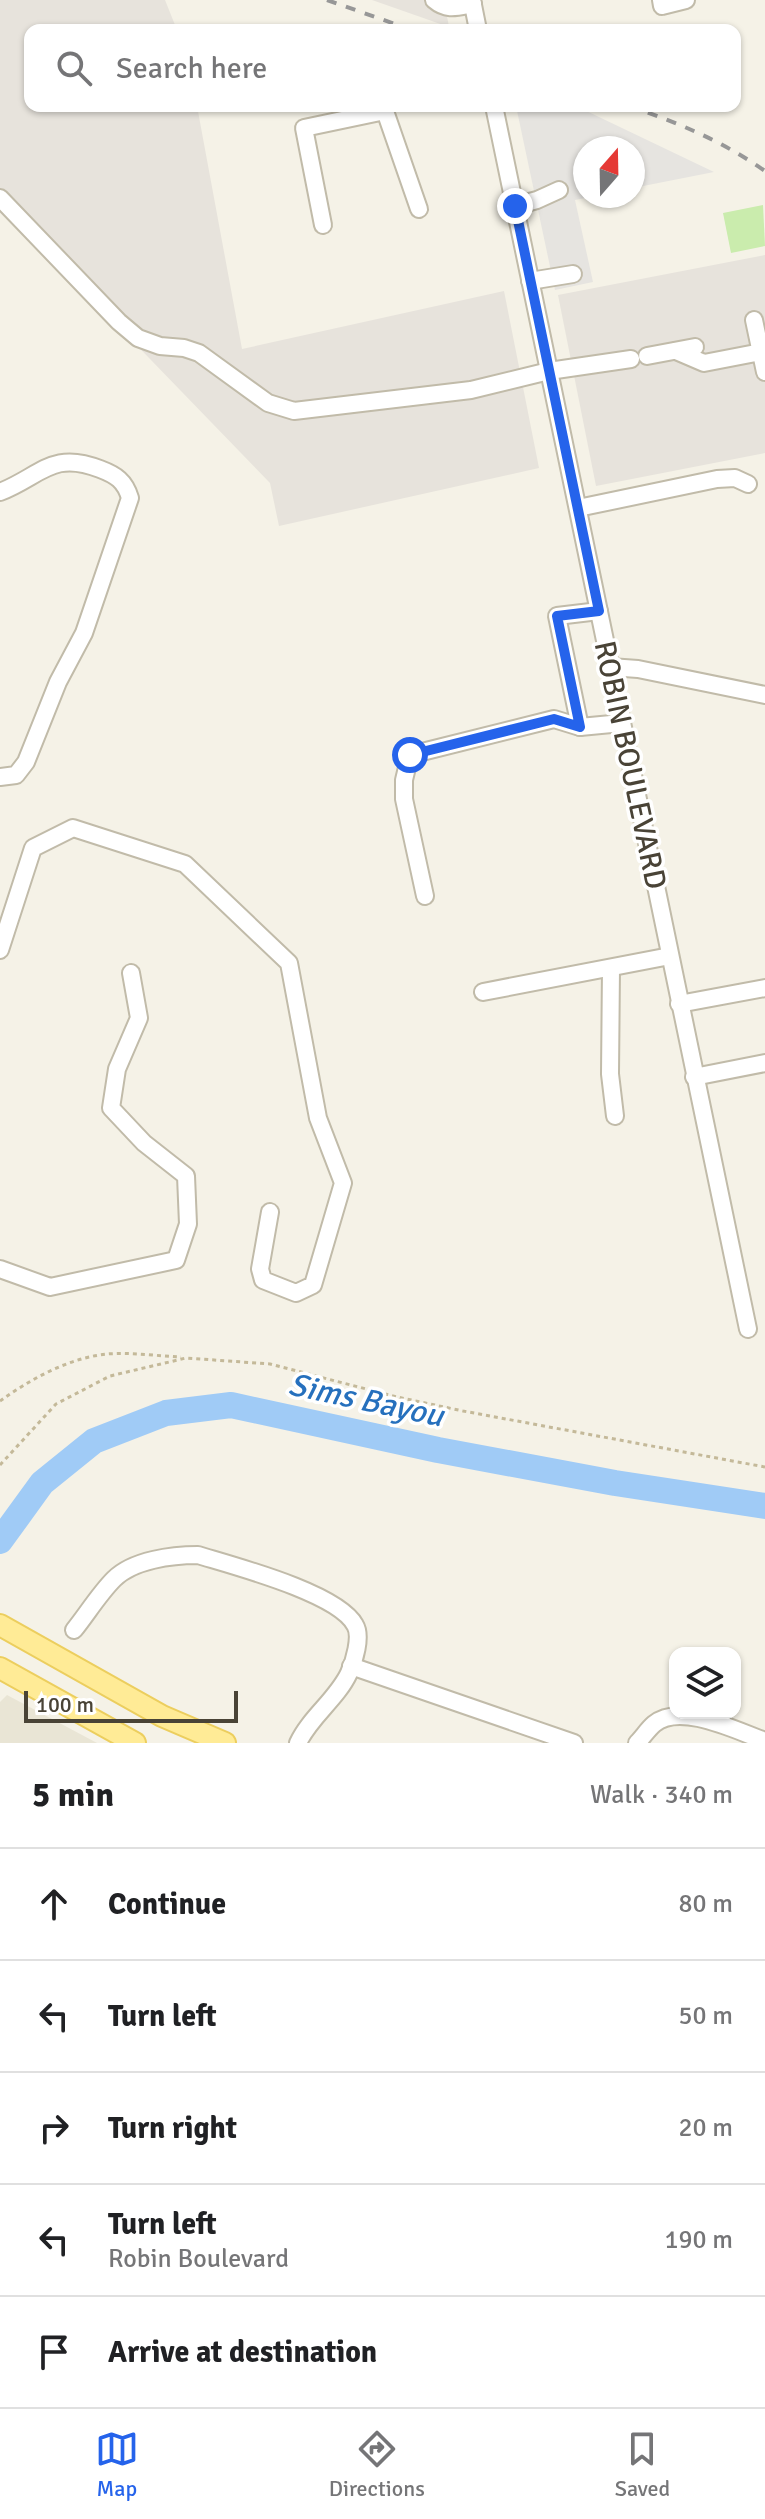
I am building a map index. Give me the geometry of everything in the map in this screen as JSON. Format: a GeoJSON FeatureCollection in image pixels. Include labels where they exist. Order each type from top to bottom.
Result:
{"type":"FeatureCollection","features":[{"type":"Feature","properties":{"kind":"main road"},"geometry":{"type":"LineString","coordinates":[[0,1625],[162,1716],[225,1743]]}},
{"type":"Feature","properties":{"kind":"main road"},"geometry":{"type":"LineString","coordinates":[[3,1670],[135,1743]]}},
{"type":"Feature","properties":{"kind":"street"},"geometry":{"type":"LineString","coordinates":[[434,0],[448,8],[473,2],[477,24]]}},
{"type":"Feature","properties":{"kind":"street"},"geometry":{"type":"LineString","coordinates":[[661,0],[662,6],[686,0]]}},
{"type":"Feature","properties":{"kind":"street"},"geometry":{"type":"LineString","coordinates":[[323,225],[304,128],[370,112]]}},
{"type":"Feature","properties":{"kind":"street"},"geometry":{"type":"LineString","coordinates":[[387,112],[419,209]]}},
{"type":"Feature","properties":{"kind":"street","name":"ROBIN BOULEVARD"},"geometry":{"type":"LineString","coordinates":[[495,112],[748,1329]]}},
{"type":"Feature","properties":{"kind":"street"},"geometry":{"type":"LineString","coordinates":[[515,206],[559,190]]}},
{"type":"Feature","properties":{"kind":"street"},"geometry":{"type":"LineString","coordinates":[[0,198],[138,338],[160,346],[199,353],[268,403],[294,411],[471,390],[549,371],[695,347]]}},
{"type":"Feature","properties":{"kind":"street"},"geometry":{"type":"LineString","coordinates":[[530,281],[573,274]]}},
{"type":"Feature","properties":{"kind":"street"},"geometry":{"type":"LineString","coordinates":[[754,320],[765,372]]}},
{"type":"Feature","properties":{"kind":"street"},"geometry":{"type":"LineString","coordinates":[[676,351],[704,363],[761,352]]}},
{"type":"Feature","properties":{"kind":"street"},"geometry":{"type":"LineString","coordinates":[[0,492],[60,461],[75,462],[116,475],[126,486],[130,498],[84,633],[58,682],[26,762],[16,775],[0,777]]}},
{"type":"Feature","properties":{"kind":"street"},"geometry":{"type":"LineString","coordinates":[[578,508],[717,479],[735,478],[748,484]]}},
{"type":"Feature","properties":{"kind":"street"},"geometry":{"type":"LineString","coordinates":[[580,727],[557,616],[599,611]]}},
{"type":"Feature","properties":{"kind":"street"},"geometry":{"type":"LineString","coordinates":[[610,667],[638,669],[765,695]]}},
{"type":"Feature","properties":{"kind":"street"},"geometry":{"type":"LineString","coordinates":[[425,896],[404,799],[404,780],[410,755],[554,719],[580,727],[622,723]]}},
{"type":"Feature","properties":{"kind":"street"},"geometry":{"type":"LineString","coordinates":[[0,950],[33,848],[73,828],[185,864],[289,963],[318,1118],[343,1183],[313,1285],[296,1293],[263,1280],[260,1269],[270,1212]]}},
{"type":"Feature","properties":{"kind":"street"},"geometry":{"type":"LineString","coordinates":[[483,992],[670,956]]}},
{"type":"Feature","properties":{"kind":"street"},"geometry":{"type":"LineString","coordinates":[[611,968],[610,1074],[615,1116]]}},
{"type":"Feature","properties":{"kind":"street"},"geometry":{"type":"LineString","coordinates":[[0,1269],[50,1287],[176,1260],[188,1224],[186,1176],[144,1143],[111,1108],[117,1069],[139,1018],[131,973]]}},
{"type":"Feature","properties":{"kind":"street"},"geometry":{"type":"LineString","coordinates":[[679,1004],[765,988]]}},
{"type":"Feature","properties":{"kind":"street"},"geometry":{"type":"LineString","coordinates":[[694,1077],[765,1063]]}},
{"type":"Feature","properties":{"kind":"street"},"geometry":{"type":"LineString","coordinates":[[74,1630],[123,1571],[184,1555],[198,1555],[318,1595],[355,1623],[358,1633],[349,1674],[298,1743]]}},
{"type":"Feature","properties":{"kind":"street"},"geometry":{"type":"LineString","coordinates":[[351,1666],[574,1743]]}},
{"type":"Feature","properties":{"kind":"street"},"geometry":{"type":"LineString","coordinates":[[637,1743],[656,1722],[669,1716],[685,1715],[765,1741]]}},
{"type":"Feature","properties":{"kind":"path"},"geometry":{"type":"LineString","coordinates":[[0,1401],[24,1384],[71,1362],[107,1354],[270,1364],[463,1411],[765,1467]]}},
{"type":"Feature","properties":{"kind":"path"},"geometry":{"type":"LineString","coordinates":[[0,1465],[56,1404],[110,1376],[186,1358]]}},
{"type":"Feature","properties":{"kind":"shaded area"},"geometry":{"type":"Polygon","coordinates":[[[0,0],[165,0],[175,24],[24,24],[24,112],[198,112],[242,349],[504,291],[539,468],[279,526],[270,483],[0,204],[0,0]]]}},
{"type":"Feature","properties":{"kind":"shaded area"},"geometry":{"type":"Polygon","coordinates":[[[372,0],[444,0],[448,24],[372,0]]]}},
{"type":"Feature","properties":{"kind":"shaded area"},"geometry":{"type":"Polygon","coordinates":[[[517,112],[589,112],[639,136],[573,136],[573,208],[577,208],[593,282],[555,290],[517,112]]]}},
{"type":"Feature","properties":{"kind":"shaded area"},"geometry":{"type":"Polygon","coordinates":[[[645,139],[714,172],[645,186],[645,139]]]}},
{"type":"Feature","properties":{"kind":"shaded area"},"geometry":{"type":"Polygon","coordinates":[[[765,255],[765,453],[596,486],[558,295],[765,255]]]}},
{"type":"Feature","properties":{"kind":"shaded area"},"geometry":{"type":"Polygon","coordinates":[[[7,1695],[97,1743],[0,1743],[0,1702],[7,1695]]]}},
{"type":"Feature","properties":{"kind":"green space"},"geometry":{"type":"Polygon","coordinates":[[[763,205],[765,246],[731,253],[723,213],[763,205]]]}},
{"type":"Feature","properties":{"kind":"waterway","name":"Sims Bayou"},"geometry":{"type":"LineString","coordinates":[[0,1541],[42,1483],[94,1441],[166,1413],[231,1405],[438,1450],[615,1483],[765,1506]]}},
{"type":"Feature","properties":{"kind":"railway"},"geometry":{"type":"LineString","coordinates":[[327,0],[395,24]]}},
{"type":"Feature","properties":{"kind":"railway"},"geometry":{"type":"LineString","coordinates":[[646,112],[700,134],[765,171]]}},
{"type":"Feature","properties":{"kind":"route"},"geometry":{"type":"LineString","coordinates":[[410,755],[554,719],[580,727],[557,616],[599,611],[515,206]]}}]}
